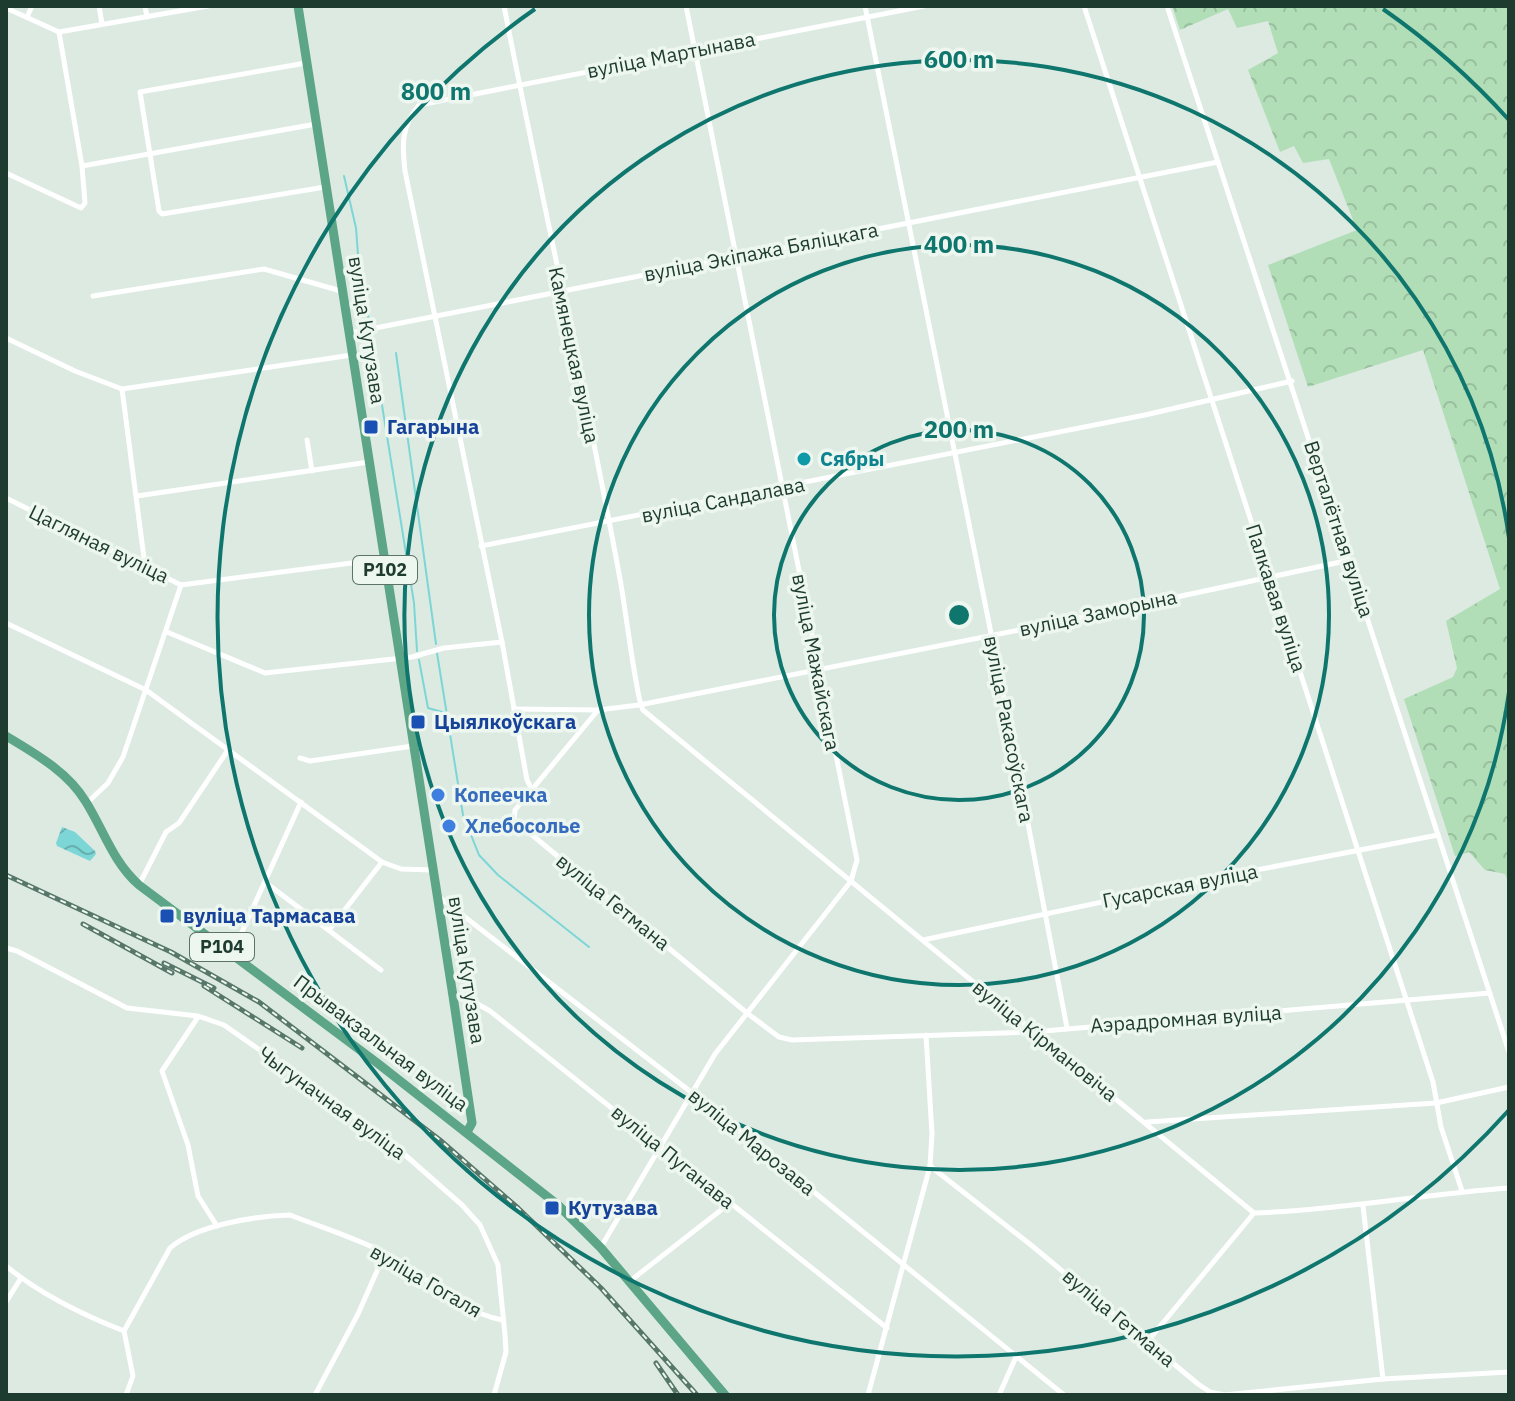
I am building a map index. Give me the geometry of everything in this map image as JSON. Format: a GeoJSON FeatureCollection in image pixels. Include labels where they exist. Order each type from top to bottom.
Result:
{"type":"FeatureCollection","features":[{"type":"Feature","properties":{"kind":"main road","name":"вуліца Кутузава"},"geometry":{"type":"LineString","coordinates":[[298,6],[453,996],[472,1123],[467,1132]]}},
{"type":"Feature","properties":{"kind":"main road","name":"Прывакзальная вуліца"},"geometry":{"type":"LineString","coordinates":[[6,736],[62,774],[87,803],[115,857],[139,885],[467,1132],[558,1205],[601,1248],[725,1395]]}},
{"type":"Feature","properties":{"kind":"street"},"geometry":{"type":"LineString","coordinates":[[27,17],[32,6]]}},
{"type":"Feature","properties":{"kind":"street"},"geometry":{"type":"LineString","coordinates":[[99,6],[102,24]]}},
{"type":"Feature","properties":{"kind":"street"},"geometry":{"type":"LineString","coordinates":[[145,6],[147,17]]}},
{"type":"Feature","properties":{"kind":"street"},"geometry":{"type":"LineString","coordinates":[[6,8],[59,32],[208,6]]}},
{"type":"Feature","properties":{"kind":"street","name":"Камянецкая вуліца"},"geometry":{"type":"LineString","coordinates":[[504,6],[610,522],[637,677],[639,705]]}},
{"type":"Feature","properties":{"kind":"street","name":"вуліца Мажайскага"},"geometry":{"type":"LineString","coordinates":[[686,6],[816,668],[855,850],[855,871],[851,881]]}},
{"type":"Feature","properties":{"kind":"street","name":"вуліца Ракасоўскага"},"geometry":{"type":"LineString","coordinates":[[865,6],[1067,1028]]}},
{"type":"Feature","properties":{"kind":"street","name":"вуліца Мартынава"},"geometry":{"type":"LineString","coordinates":[[436,317],[401,140],[419,105],[924,6]]}},
{"type":"Feature","properties":{"kind":"street","name":"Палкавая вуліца"},"geometry":{"type":"LineString","coordinates":[[1084,6],[1356,853],[1433,1082],[1436,1103],[1462,1191]]}},
{"type":"Feature","properties":{"kind":"street","name":"Верталётная вуліца"},"geometry":{"type":"LineString","coordinates":[[1167,6],[1509,1052]]}},
{"type":"Feature","properties":{"kind":"street"},"geometry":{"type":"LineString","coordinates":[[6,173],[81,208],[85,198],[82,166],[59,32]]}},
{"type":"Feature","properties":{"kind":"street"},"geometry":{"type":"LineString","coordinates":[[306,63],[140,92],[159,211],[162,214],[325,187]]}},
{"type":"Feature","properties":{"kind":"street"},"geometry":{"type":"LineString","coordinates":[[82,166],[316,124]]}},
{"type":"Feature","properties":{"kind":"street","name":"вуліца Экіпажа Бяліцкага"},"geometry":{"type":"LineString","coordinates":[[350,333],[1218,162]]}},
{"type":"Feature","properties":{"kind":"street"},"geometry":{"type":"LineString","coordinates":[[93,296],[264,269],[342,291]]}},
{"type":"Feature","properties":{"kind":"street"},"geometry":{"type":"LineString","coordinates":[[436,317],[527,780],[532,790]]}},
{"type":"Feature","properties":{"kind":"street"},"geometry":{"type":"LineString","coordinates":[[6,338],[75,371],[122,389],[353,355]]}},
{"type":"Feature","properties":{"kind":"street","name":"вуліца Сандалава"},"geometry":{"type":"LineString","coordinates":[[481,546],[781,489],[1292,381]]}},
{"type":"Feature","properties":{"kind":"street"},"geometry":{"type":"LineString","coordinates":[[122,389],[145,566]]}},
{"type":"Feature","properties":{"kind":"street"},"geometry":{"type":"LineString","coordinates":[[307,440],[312,471]]}},
{"type":"Feature","properties":{"kind":"street"},"geometry":{"type":"LineString","coordinates":[[137,496],[369,462]]}},
{"type":"Feature","properties":{"kind":"street","name":"Цагляная вуліца"},"geometry":{"type":"LineString","coordinates":[[6,498],[181,585],[384,559]]}},
{"type":"Feature","properties":{"kind":"street","name":"вуліца Заморына"},"geometry":{"type":"LineString","coordinates":[[514,709],[598,710],[639,705],[1350,560]]}},
{"type":"Feature","properties":{"kind":"street"},"geometry":{"type":"LineString","coordinates":[[87,803],[108,783],[123,757],[181,585]]}},
{"type":"Feature","properties":{"kind":"street"},"geometry":{"type":"LineString","coordinates":[[6,623],[146,690],[382,862],[401,869],[433,870]]}},
{"type":"Feature","properties":{"kind":"street"},"geometry":{"type":"LineString","coordinates":[[167,632],[265,673],[399,656],[412,657],[444,648],[502,642]]}},
{"type":"Feature","properties":{"kind":"street","name":"вуліца Кірмановіча"},"geometry":{"type":"LineString","coordinates":[[639,705],[1254,1213]]}},
{"type":"Feature","properties":{"kind":"street","name":"вуліца Гетмана"},"geometry":{"type":"LineString","coordinates":[[598,710],[513,816],[517,824],[747,1013]]}},
{"type":"Feature","properties":{"kind":"street"},"geometry":{"type":"LineString","coordinates":[[300,758],[310,761],[414,746]]}},
{"type":"Feature","properties":{"kind":"street"},"geometry":{"type":"LineString","coordinates":[[139,885],[166,832],[179,823],[228,750]]}},
{"type":"Feature","properties":{"kind":"street"},"geometry":{"type":"LineString","coordinates":[[232,954],[301,802]]}},
{"type":"Feature","properties":{"kind":"street","name":"Гусарская вуліца"},"geometry":{"type":"LineString","coordinates":[[922,940],[1438,835]]}},
{"type":"Feature","properties":{"kind":"street"},"geometry":{"type":"LineString","coordinates":[[329,930],[382,862]]}},
{"type":"Feature","properties":{"kind":"street"},"geometry":{"type":"LineString","coordinates":[[601,1248],[715,1054],[851,881]]}},
{"type":"Feature","properties":{"kind":"street"},"geometry":{"type":"LineString","coordinates":[[265,882],[381,970]]}},
{"type":"Feature","properties":{"kind":"street","name":"вуліца Марозава"},"geometry":{"type":"LineString","coordinates":[[437,895],[691,1092],[1064,1395]]}},
{"type":"Feature","properties":{"kind":"street","name":"Чыгуначная вуліца"},"geometry":{"type":"LineString","coordinates":[[6,948],[127,1008],[198,1016],[224,1025],[387,1139],[462,1205],[480,1225],[498,1265],[506,1352],[494,1395]]}},
{"type":"Feature","properties":{"kind":"street","name":"Аэрадромная вуліца"},"geometry":{"type":"LineString","coordinates":[[747,1013],[785,1039],[1032,1032],[1490,993]]}},
{"type":"Feature","properties":{"kind":"street","name":"вуліца Пуганава"},"geometry":{"type":"LineString","coordinates":[[453,996],[490,1011],[887,1328]]}},
{"type":"Feature","properties":{"kind":"street"},"geometry":{"type":"LineString","coordinates":[[198,1016],[162,1071],[188,1145],[198,1196],[217,1226]]}},
{"type":"Feature","properties":{"kind":"street"},"geometry":{"type":"LineString","coordinates":[[868,1395],[930,1166],[932,1134],[926,1035]]}},
{"type":"Feature","properties":{"kind":"street"},"geometry":{"type":"LineString","coordinates":[[1146,1122],[1436,1103],[1509,1087]]}},
{"type":"Feature","properties":{"kind":"street","name":"вуліца Гетмана"},"geometry":{"type":"LineString","coordinates":[[930,1166],[1210,1392],[1224,1395],[1383,1379],[1509,1372]]}},
{"type":"Feature","properties":{"kind":"street"},"geometry":{"type":"LineString","coordinates":[[1147,1342],[1254,1213],[1363,1206],[1462,1191],[1509,1188]]}},
{"type":"Feature","properties":{"kind":"street"},"geometry":{"type":"LineString","coordinates":[[630,1281],[730,1203]]}},
{"type":"Feature","properties":{"kind":"street"},"geometry":{"type":"LineString","coordinates":[[1363,1206],[1383,1379]]}},
{"type":"Feature","properties":{"kind":"street","name":"вуліца Гогаля"},"geometry":{"type":"LineString","coordinates":[[124,1331],[170,1248],[181,1238],[217,1226],[273,1215],[290,1215],[385,1253],[448,1297],[482,1316],[502,1320]]}},
{"type":"Feature","properties":{"kind":"street"},"geometry":{"type":"LineString","coordinates":[[315,1395],[358,1314],[385,1253]]}},
{"type":"Feature","properties":{"kind":"street"},"geometry":{"type":"LineString","coordinates":[[6,1266],[21,1278],[99,1321],[124,1331],[133,1376],[126,1395]]}},
{"type":"Feature","properties":{"kind":"street"},"geometry":{"type":"LineString","coordinates":[[6,1302],[21,1278]]}},
{"type":"Feature","properties":{"kind":"street"},"geometry":{"type":"LineString","coordinates":[[999,1395],[1016,1357]]}},
{"type":"Feature","properties":{"kind":"green space"},"geometry":{"type":"Polygon","coordinates":[[[1172,6],[1509,6],[1509,883],[1505,874],[1485,870],[1469,852],[1455,856],[1404,699],[1453,677],[1457,668],[1446,621],[1500,589],[1423,350],[1308,387],[1268,265],[1357,230],[1329,159],[1303,163],[1294,146],[1280,152],[1248,70],[1278,53],[1268,21],[1237,28],[1228,9],[1180,30],[1172,6]]]}},
{"type":"Feature","properties":{"kind":"water"},"geometry":{"type":"Polygon","coordinates":[[[62,827],[75,832],[95,851],[90,861],[57,846],[62,827]]]}},
{"type":"Feature","properties":{"kind":"waterway"},"geometry":{"type":"LineString","coordinates":[[344,176],[356,228],[360,282],[369,320]]}},
{"type":"Feature","properties":{"kind":"waterway"},"geometry":{"type":"LineString","coordinates":[[371,337],[414,603],[417,651]]}},
{"type":"Feature","properties":{"kind":"waterway"},"geometry":{"type":"LineString","coordinates":[[396,353],[436,644]]}},
{"type":"Feature","properties":{"kind":"waterway"},"geometry":{"type":"LineString","coordinates":[[437,653],[463,815],[479,855],[498,875],[589,947]]}},
{"type":"Feature","properties":{"kind":"waterway"},"geometry":{"type":"LineString","coordinates":[[419,660],[428,708],[446,713]]}},
{"type":"Feature","properties":{"kind":"railway"},"geometry":{"type":"LineString","coordinates":[[6,875],[171,952],[259,1002],[440,1140],[518,1208],[601,1288],[697,1395]]}},
{"type":"Feature","properties":{"kind":"railway"},"geometry":{"type":"LineString","coordinates":[[83,924],[172,973]]}},
{"type":"Feature","properties":{"kind":"railway"},"geometry":{"type":"LineString","coordinates":[[164,963],[214,988]]}},
{"type":"Feature","properties":{"kind":"railway"},"geometry":{"type":"LineString","coordinates":[[204,986],[302,1048]]}},
{"type":"Feature","properties":{"kind":"railway"},"geometry":{"type":"LineString","coordinates":[[656,1363],[678,1395]]}},
{"type":"Feature","properties":{"kind":"place","name":"Гагарына"},"geometry":{"type":"Point","coordinates":[371,427]}},
{"type":"Feature","properties":{"kind":"place","name":"Сябры"},"geometry":{"type":"Point","coordinates":[804,459]}},
{"type":"Feature","properties":{"kind":"place","name":"Цыялкоўскага"},"geometry":{"type":"Point","coordinates":[418,722]}},
{"type":"Feature","properties":{"kind":"place","name":"Копеечка"},"geometry":{"type":"Point","coordinates":[438,795]}},
{"type":"Feature","properties":{"kind":"place","name":"Хлебосолье"},"geometry":{"type":"Point","coordinates":[449,826]}},
{"type":"Feature","properties":{"kind":"place","name":"вуліца Тармасава"},"geometry":{"type":"Point","coordinates":[167,916]}},
{"type":"Feature","properties":{"kind":"place","name":"Кутузава"},"geometry":{"type":"Point","coordinates":[552,1208]}}]}
